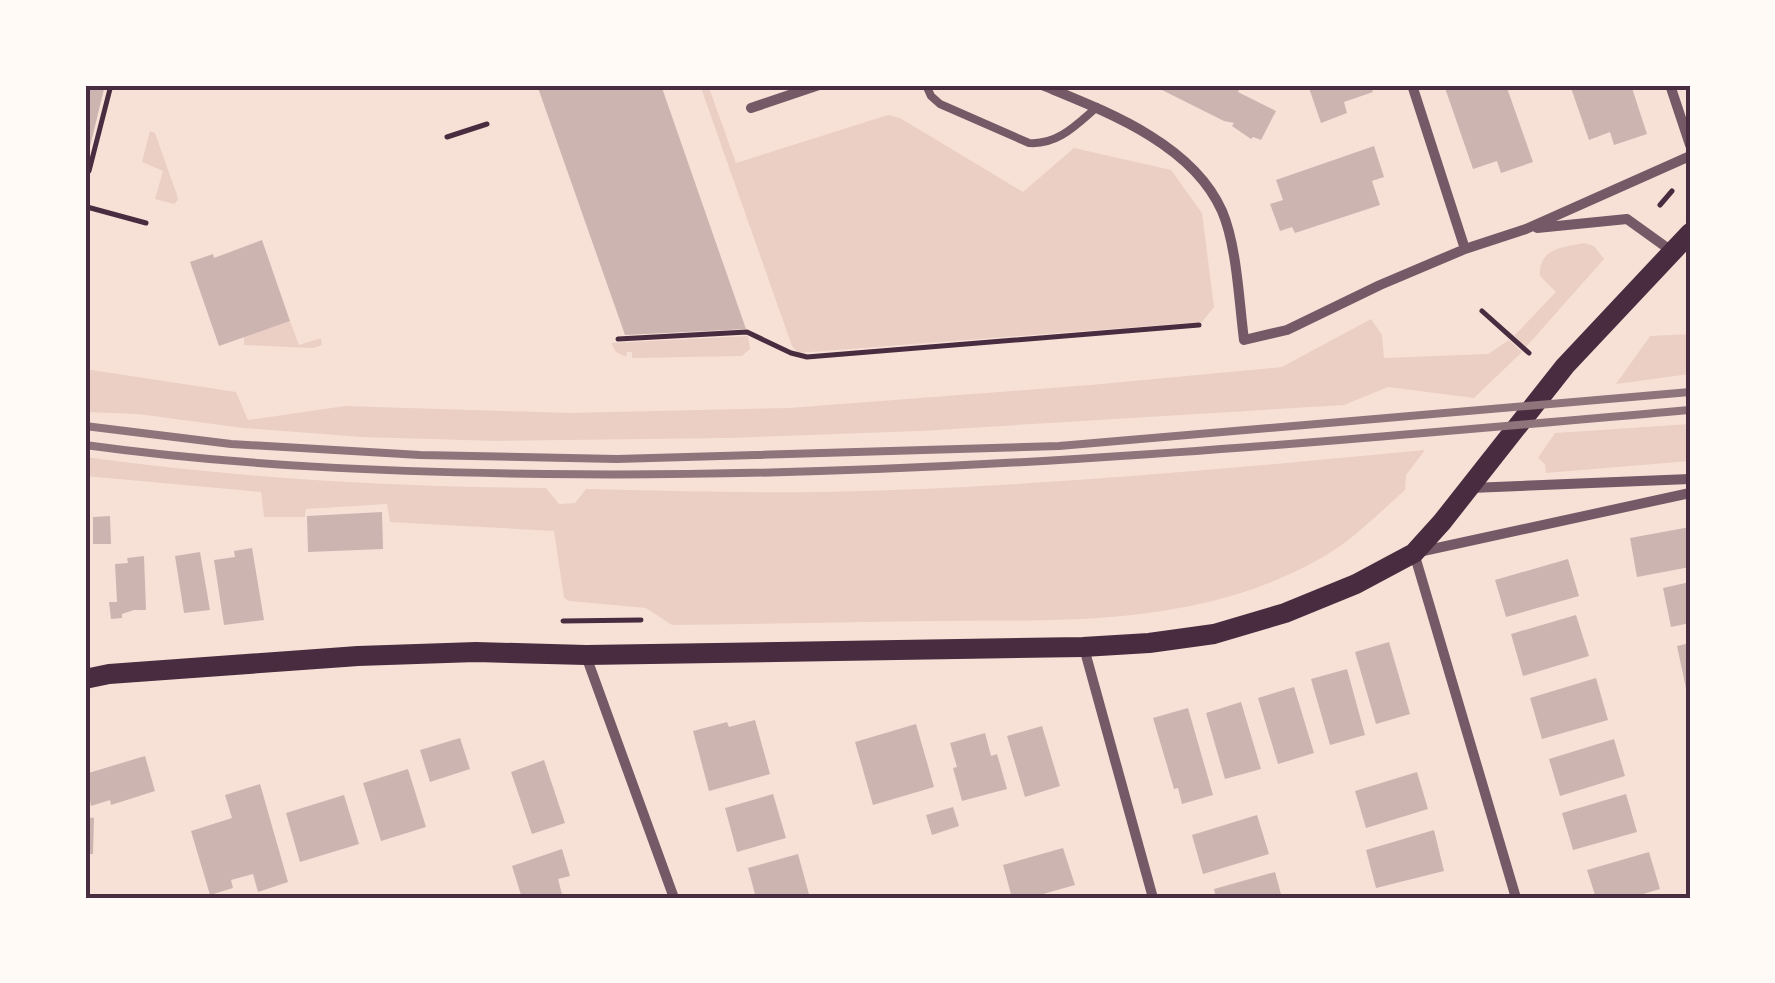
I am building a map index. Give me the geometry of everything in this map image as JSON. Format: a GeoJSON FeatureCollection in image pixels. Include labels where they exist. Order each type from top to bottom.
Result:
{"type":"FeatureCollection","features":[{"type":"Feature","properties":{"kind":"main road"},"geometry":{"type":"LineString","coordinates":[[85,680],[109,674],[358,656],[1084,646],[1149,644],[1214,634],[1302,606],[1356,584],[1414,553],[1564,366],[1690,233]]}},
{"type":"Feature","properties":{"kind":"street"},"geometry":{"type":"LineString","coordinates":[[751,108],[819,85]]}},
{"type":"Feature","properties":{"kind":"street"},"geometry":{"type":"LineString","coordinates":[[1042,85],[1097,108],[1182,159],[1207,186],[1222,211],[1229,236],[1244,340],[1287,330],[1380,285],[1465,249],[1526,229],[1690,156]]}},
{"type":"Feature","properties":{"kind":"street"},"geometry":{"type":"LineString","coordinates":[[1412,85],[1465,249]]}},
{"type":"Feature","properties":{"kind":"street"},"geometry":{"type":"LineString","coordinates":[[1670,85],[1690,145]]}},
{"type":"Feature","properties":{"kind":"street"},"geometry":{"type":"LineString","coordinates":[[1526,229],[1627,219],[1673,252]]}},
{"type":"Feature","properties":{"kind":"street"},"geometry":{"type":"LineString","coordinates":[[1467,488],[1690,479]]}},
{"type":"Feature","properties":{"kind":"street"},"geometry":{"type":"LineString","coordinates":[[1516,898],[1414,553],[1690,492]]}},
{"type":"Feature","properties":{"kind":"street"},"geometry":{"type":"LineString","coordinates":[[1084,646],[1153,898]]}},
{"type":"Feature","properties":{"kind":"street"},"geometry":{"type":"LineString","coordinates":[[586,655],[674,898]]}},
{"type":"Feature","properties":{"kind":"lane"},"geometry":{"type":"LineString","coordinates":[[926,85],[940,104],[1029,143],[1044,144],[1061,137],[1097,108]]}},
{"type":"Feature","properties":{"kind":"path"},"geometry":{"type":"LineString","coordinates":[[89,171],[110,85]]}},
{"type":"Feature","properties":{"kind":"path"},"geometry":{"type":"LineString","coordinates":[[447,137],[487,124]]}},
{"type":"Feature","properties":{"kind":"path"},"geometry":{"type":"LineString","coordinates":[[1660,205],[1672,192]]}},
{"type":"Feature","properties":{"kind":"path"},"geometry":{"type":"LineString","coordinates":[[87,207],[146,224]]}},
{"type":"Feature","properties":{"kind":"path"},"geometry":{"type":"LineString","coordinates":[[1482,311],[1528,353]]}},
{"type":"Feature","properties":{"kind":"path"},"geometry":{"type":"LineString","coordinates":[[618,338],[747,332],[807,357],[1199,325]]}},
{"type":"Feature","properties":{"kind":"path"},"geometry":{"type":"LineString","coordinates":[[562,621],[641,620]]}},
{"type":"Feature","properties":{"kind":"shaded area"},"geometry":{"type":"Polygon","coordinates":[[[700,85],[708,85],[736,163],[888,115],[900,118],[1023,192],[1074,148],[1171,170],[1202,213],[1214,307],[1202,322],[798,353],[792,346],[700,85]]]}},
{"type":"Feature","properties":{"kind":"shaded area"},"geometry":{"type":"Polygon","coordinates":[[[150,131],[155,133],[177,195],[174,204],[155,199],[163,171],[142,162],[150,131]]]}},
{"type":"Feature","properties":{"kind":"shaded area"},"geometry":{"type":"Polygon","coordinates":[[[1584,243],[1594,246],[1604,259],[1526,347],[1514,336],[1556,292],[1540,276],[1544,259],[1555,250],[1584,243]]]}},
{"type":"Feature","properties":{"kind":"shaded area"},"geometry":{"type":"Polygon","coordinates":[[[1371,319],[1382,335],[1384,358],[1488,354],[1509,340],[1522,352],[1474,398],[1388,387],[1344,405],[920,431],[496,441],[362,437],[85,412],[85,369],[236,392],[248,420],[345,406],[569,413],[789,408],[1282,367],[1371,319]]]}},
{"type":"Feature","properties":{"kind":"shaded area"},"geometry":{"type":"Polygon","coordinates":[[[290,321],[299,345],[321,338],[322,345],[313,348],[244,345],[244,337],[290,321]]]}},
{"type":"Feature","properties":{"kind":"shaded area"},"geometry":{"type":"Polygon","coordinates":[[[1690,334],[1690,374],[1616,384],[1650,336],[1690,334]]]}},
{"type":"Feature","properties":{"kind":"shaded area"},"geometry":{"type":"Polygon","coordinates":[[[748,336],[750,349],[742,356],[632,358],[632,352],[627,352],[626,357],[616,352],[611,343],[748,336]]]}},
{"type":"Feature","properties":{"kind":"shaded area"},"geometry":{"type":"Polygon","coordinates":[[[1690,424],[1690,461],[1546,473],[1545,464],[1538,458],[1555,433],[1690,424]]]}},
{"type":"Feature","properties":{"kind":"shaded area"},"geometry":{"type":"Polygon","coordinates":[[[1425,450],[1406,475],[1405,490],[1366,526],[1323,557],[1277,580],[1183,607],[1086,619],[1037,620],[672,625],[646,608],[564,598],[554,531],[390,522],[387,504],[306,509],[305,517],[264,517],[261,492],[85,476],[85,457],[315,480],[546,488],[559,504],[575,503],[586,489],[898,490],[1200,471],[1425,450]]]}},
{"type":"Feature","properties":{"kind":"building"},"geometry":{"type":"Polygon","coordinates":[[[85,85],[105,85],[86,163],[85,163],[85,85]]]}},
{"type":"Feature","properties":{"kind":"building"},"geometry":{"type":"Polygon","coordinates":[[[537,85],[661,85],[746,329],[625,335],[537,85]]]}},
{"type":"Feature","properties":{"kind":"building"},"geometry":{"type":"Polygon","coordinates":[[[1152,85],[1242,85],[1238,92],[1276,111],[1261,140],[1251,139],[1232,126],[1234,123],[1152,85]]]}},
{"type":"Feature","properties":{"kind":"building"},"geometry":{"type":"Polygon","coordinates":[[[1308,85],[1370,85],[1373,92],[1344,102],[1347,113],[1321,123],[1308,85]]]}},
{"type":"Feature","properties":{"kind":"building"},"geometry":{"type":"Polygon","coordinates":[[[1444,85],[1506,85],[1533,162],[1501,173],[1497,161],[1473,169],[1444,85]]]}},
{"type":"Feature","properties":{"kind":"building"},"geometry":{"type":"Polygon","coordinates":[[[1570,85],[1631,85],[1647,134],[1614,145],[1610,132],[1589,140],[1570,85]]]}},
{"type":"Feature","properties":{"kind":"building"},"geometry":{"type":"Polygon","coordinates":[[[1374,146],[1384,177],[1372,181],[1380,205],[1295,233],[1292,227],[1280,231],[1270,204],[1283,200],[1276,180],[1374,146]]]}},
{"type":"Feature","properties":{"kind":"building"},"geometry":{"type":"Polygon","coordinates":[[[262,240],[290,321],[219,346],[190,262],[213,254],[214,258],[262,240]]]}},
{"type":"Feature","properties":{"kind":"building"},"geometry":{"type":"Polygon","coordinates":[[[382,512],[383,549],[308,552],[307,516],[382,512]]]}},
{"type":"Feature","properties":{"kind":"building"},"geometry":{"type":"Polygon","coordinates":[[[110,516],[111,544],[93,544],[93,517],[110,516]]]}},
{"type":"Feature","properties":{"kind":"building"},"geometry":{"type":"Polygon","coordinates":[[[1690,527],[1690,567],[1637,577],[1630,538],[1690,527]]]}},
{"type":"Feature","properties":{"kind":"building"},"geometry":{"type":"Polygon","coordinates":[[[252,548],[264,620],[224,625],[214,560],[235,557],[234,551],[252,548]]]}},
{"type":"Feature","properties":{"kind":"building"},"geometry":{"type":"Polygon","coordinates":[[[200,552],[210,610],[184,613],[175,556],[200,552]]]}},
{"type":"Feature","properties":{"kind":"building"},"geometry":{"type":"Polygon","coordinates":[[[144,556],[146,610],[111,619],[109,602],[117,602],[115,564],[144,556]]]}},
{"type":"Feature","properties":{"kind":"building"},"geometry":{"type":"Polygon","coordinates":[[[1568,559],[1579,596],[1506,617],[1495,580],[1568,559]]]}},
{"type":"Feature","properties":{"kind":"building"},"geometry":{"type":"Polygon","coordinates":[[[1690,582],[1690,623],[1671,627],[1663,588],[1690,582]]]}},
{"type":"Feature","properties":{"kind":"building"},"geometry":{"type":"Polygon","coordinates":[[[1576,615],[1589,656],[1523,676],[1511,634],[1576,615]]]}},
{"type":"Feature","properties":{"kind":"building"},"geometry":{"type":"Polygon","coordinates":[[[1389,642],[1410,714],[1376,724],[1355,652],[1389,642]]]}},
{"type":"Feature","properties":{"kind":"building"},"geometry":{"type":"Polygon","coordinates":[[[1690,643],[1690,692],[1687,693],[1677,646],[1690,643]]]}},
{"type":"Feature","properties":{"kind":"building"},"geometry":{"type":"Polygon","coordinates":[[[1347,669],[1365,735],[1330,745],[1311,679],[1347,669]]]}},
{"type":"Feature","properties":{"kind":"building"},"geometry":{"type":"Polygon","coordinates":[[[1596,678],[1608,720],[1542,739],[1530,698],[1596,678]]]}},
{"type":"Feature","properties":{"kind":"building"},"geometry":{"type":"Polygon","coordinates":[[[1294,687],[1314,753],[1278,764],[1258,698],[1294,687]]]}},
{"type":"Feature","properties":{"kind":"building"},"geometry":{"type":"Polygon","coordinates":[[[1241,702],[1261,769],[1225,779],[1206,713],[1241,702]]]}},
{"type":"Feature","properties":{"kind":"building"},"geometry":{"type":"Polygon","coordinates":[[[1188,708],[1213,795],[1182,804],[1153,718],[1188,708]]]}},
{"type":"Feature","properties":{"kind":"building"},"geometry":{"type":"Polygon","coordinates":[[[755,720],[770,774],[709,791],[693,731],[755,720]]]}},
{"type":"Feature","properties":{"kind":"building"},"geometry":{"type":"Polygon","coordinates":[[[916,724],[934,787],[873,805],[855,742],[916,724]]]}},
{"type":"Feature","properties":{"kind":"building"},"geometry":{"type":"Polygon","coordinates":[[[1042,726],[1060,786],[1025,797],[1007,736],[1042,726]]]}},
{"type":"Feature","properties":{"kind":"building"},"geometry":{"type":"Polygon","coordinates":[[[985,733],[991,756],[997,754],[1007,789],[962,801],[950,743],[985,733]]]}},
{"type":"Feature","properties":{"kind":"building"},"geometry":{"type":"Polygon","coordinates":[[[460,738],[470,769],[430,782],[420,750],[460,738]]]}},
{"type":"Feature","properties":{"kind":"building"},"geometry":{"type":"Polygon","coordinates":[[[1614,739],[1625,776],[1560,796],[1549,759],[1614,739]]]}},
{"type":"Feature","properties":{"kind":"building"},"geometry":{"type":"Polygon","coordinates":[[[145,756],[155,791],[111,805],[110,800],[91,806],[85,774],[145,756]]]}},
{"type":"Feature","properties":{"kind":"building"},"geometry":{"type":"Polygon","coordinates":[[[544,760],[565,823],[532,834],[511,772],[544,760]]]}},
{"type":"Feature","properties":{"kind":"building"},"geometry":{"type":"Polygon","coordinates":[[[408,769],[426,827],[381,841],[363,783],[408,769]]]}},
{"type":"Feature","properties":{"kind":"building"},"geometry":{"type":"Polygon","coordinates":[[[1417,772],[1428,809],[1366,828],[1355,791],[1417,772]]]}},
{"type":"Feature","properties":{"kind":"building"},"geometry":{"type":"Polygon","coordinates":[[[260,784],[288,882],[258,892],[253,874],[231,880],[233,888],[210,895],[191,831],[232,818],[225,795],[260,784]]]}},
{"type":"Feature","properties":{"kind":"building"},"geometry":{"type":"Polygon","coordinates":[[[773,794],[786,838],[737,852],[725,808],[773,794]]]}},
{"type":"Feature","properties":{"kind":"building"},"geometry":{"type":"Polygon","coordinates":[[[1626,794],[1637,832],[1573,850],[1562,813],[1626,794]]]}},
{"type":"Feature","properties":{"kind":"building"},"geometry":{"type":"Polygon","coordinates":[[[344,795],[359,844],[300,862],[286,813],[344,795]]]}},
{"type":"Feature","properties":{"kind":"building"},"geometry":{"type":"Polygon","coordinates":[[[953,807],[959,826],[932,835],[926,815],[953,807]]]}},
{"type":"Feature","properties":{"kind":"building"},"geometry":{"type":"Polygon","coordinates":[[[1257,815],[1269,854],[1203,874],[1192,835],[1257,815]]]}},
{"type":"Feature","properties":{"kind":"building"},"geometry":{"type":"Polygon","coordinates":[[[85,817],[94,818],[93,854],[85,854],[85,817]]]}},
{"type":"Feature","properties":{"kind":"building"},"geometry":{"type":"Polygon","coordinates":[[[1434,830],[1444,871],[1376,888],[1366,850],[1434,830]]]}},
{"type":"Feature","properties":{"kind":"building"},"geometry":{"type":"Polygon","coordinates":[[[1063,848],[1075,885],[1029,898],[1012,898],[1003,865],[1063,848]]]}},
{"type":"Feature","properties":{"kind":"building"},"geometry":{"type":"Polygon","coordinates":[[[562,849],[570,876],[558,879],[563,898],[522,898],[512,866],[562,849]]]}},
{"type":"Feature","properties":{"kind":"building"},"geometry":{"type":"Polygon","coordinates":[[[1649,852],[1660,889],[1630,898],[1596,898],[1587,870],[1649,852]]]}},
{"type":"Feature","properties":{"kind":"building"},"geometry":{"type":"Polygon","coordinates":[[[798,854],[810,898],[756,898],[748,868],[798,854]]]}},
{"type":"Feature","properties":{"kind":"building"},"geometry":{"type":"Polygon","coordinates":[[[1275,872],[1282,898],[1216,898],[1214,889],[1275,872]]]}},
{"type":"Feature","properties":{"kind":"railway"},"geometry":{"type":"LineString","coordinates":[[85,426],[231,444],[420,455],[617,459],[1059,446],[1690,392]]}},
{"type":"Feature","properties":{"kind":"railway"},"geometry":{"type":"LineString","coordinates":[[85,445],[257,463],[372,469],[545,474],[832,471],[1118,456],[1690,410]]}}]}
